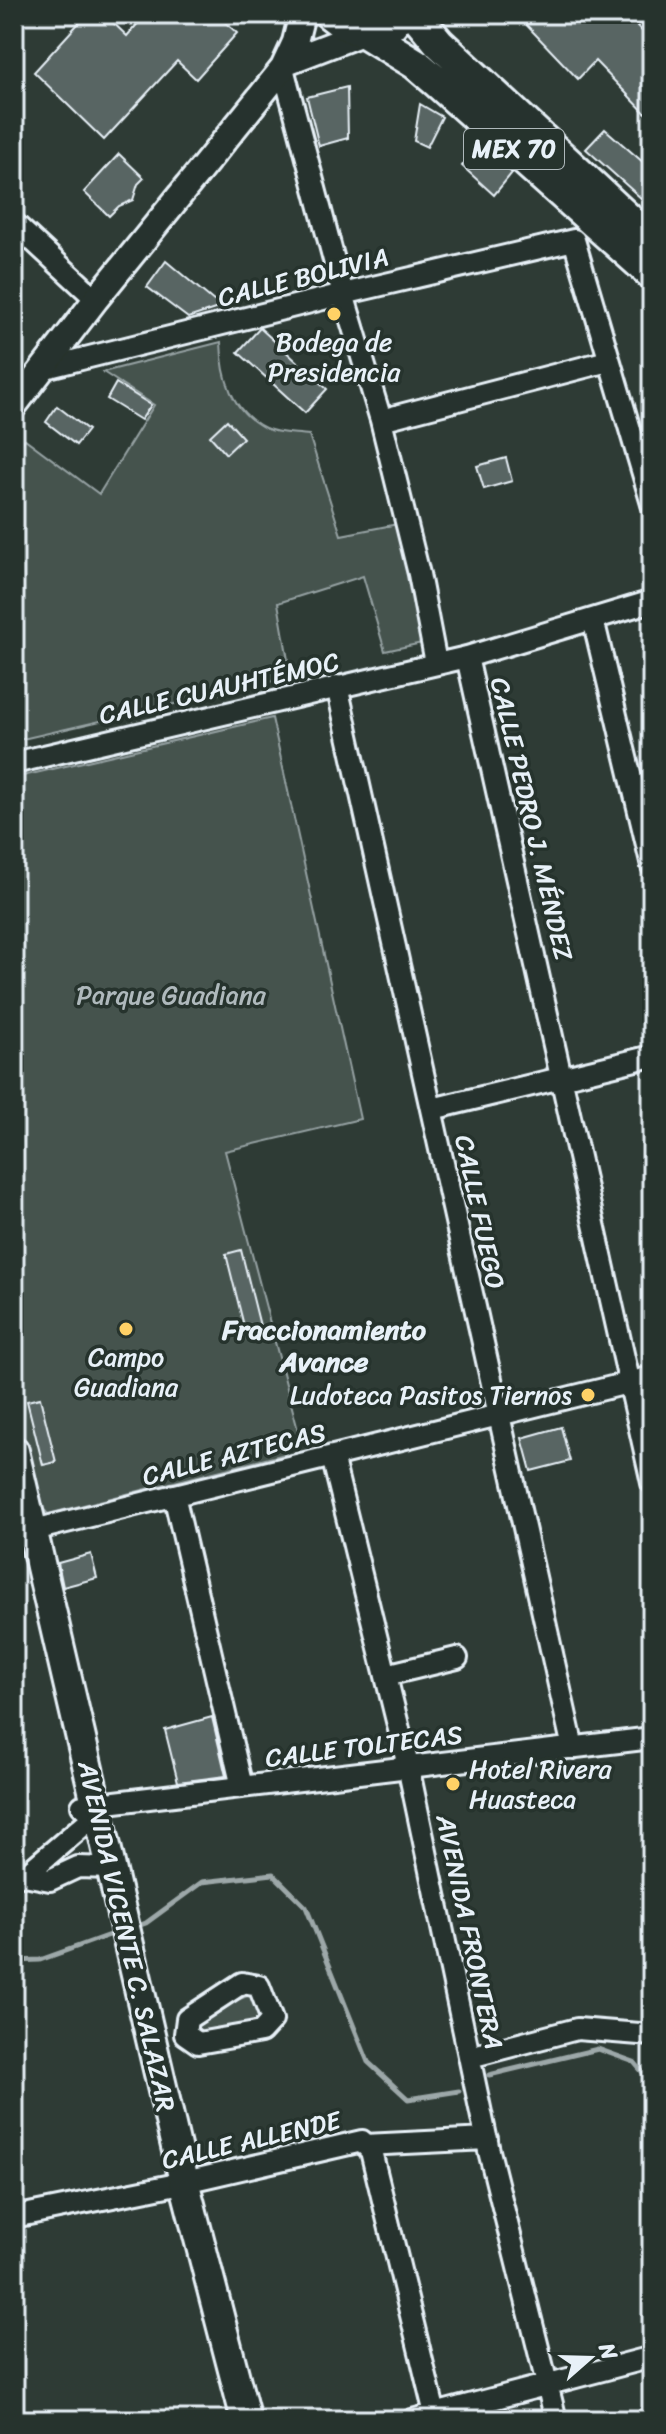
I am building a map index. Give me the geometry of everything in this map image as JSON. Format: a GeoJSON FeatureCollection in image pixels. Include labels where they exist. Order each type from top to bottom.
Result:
{"type":"FeatureCollection","features":[{"type":"Feature","properties":{"kind":"main road","name":"MEX 70"},"geometry":{"type":"LineString","coordinates":[[330,14],[416,64],[582,229],[652,274]]}},
{"type":"Feature","properties":{"kind":"main road"},"geometry":{"type":"LineString","coordinates":[[365,34],[391,25],[400,14]]}},
{"type":"Feature","properties":{"kind":"main road","name":"MEX 70"},"geometry":{"type":"LineString","coordinates":[[415,14],[439,43],[652,241]]}},
{"type":"Feature","properties":{"kind":"main road","name":"AVENIDA VICENTE C. SALAZAR"},"geometry":{"type":"LineString","coordinates":[[14,1451],[20,1529],[130,1972],[229,2420]]}},
{"type":"Feature","properties":{"kind":"main road","name":"AVENIDA VICENTE C. SALAZAR"},"geometry":{"type":"LineString","coordinates":[[178,2183],[246,2420]]}},
{"type":"Feature","properties":{"kind":"street"},"geometry":{"type":"LineString","coordinates":[[14,406],[96,299],[286,64],[302,14]]}},
{"type":"Feature","properties":{"kind":"street"},"geometry":{"type":"LineString","coordinates":[[286,64],[365,34]]}},
{"type":"Feature","properties":{"kind":"street"},"geometry":{"type":"LineString","coordinates":[[286,64],[343,294],[381,420],[419,574],[436,663]]}},
{"type":"Feature","properties":{"kind":"street"},"geometry":{"type":"LineString","coordinates":[[14,223],[96,299]]}},
{"type":"Feature","properties":{"kind":"street"},"geometry":{"type":"LineString","coordinates":[[582,229],[608,361],[652,504]]}},
{"type":"Feature","properties":{"kind":"street","name":"CALLE BOLIVIA"},"geometry":{"type":"LineString","coordinates":[[45,368],[343,294],[582,229]]}},
{"type":"Feature","properties":{"kind":"street"},"geometry":{"type":"LineString","coordinates":[[381,420],[608,361]]}},
{"type":"Feature","properties":{"kind":"street"},"geometry":{"type":"LineString","coordinates":[[467,657],[652,601]]}},
{"type":"Feature","properties":{"kind":"street"},"geometry":{"type":"LineString","coordinates":[[593,619],[652,866]]}},
{"type":"Feature","properties":{"kind":"street","name":"CALLE PEDRO J. MÉNDEZ"},"geometry":{"type":"LineString","coordinates":[[436,663],[467,657],[652,1483]]}},
{"type":"Feature","properties":{"kind":"street","name":"CALLE CUAUHTÉMOC"},"geometry":{"type":"LineString","coordinates":[[14,763],[436,663]]}},
{"type":"Feature","properties":{"kind":"street","name":"CALLE FUEGO"},"geometry":{"type":"LineString","coordinates":[[337,686],[573,1748]]}},
{"type":"Feature","properties":{"kind":"street"},"geometry":{"type":"LineString","coordinates":[[432,1109],[652,1056]]}},
{"type":"Feature","properties":{"kind":"street","name":"CALLE AZTECAS"},"geometry":{"type":"LineString","coordinates":[[20,1529],[174,1495],[652,1377]]}},
{"type":"Feature","properties":{"kind":"street","name":"AVENIDA FRONTERA"},"geometry":{"type":"LineString","coordinates":[[332,1456],[408,1766],[487,2139],[556,2420]]}},
{"type":"Feature","properties":{"kind":"street"},"geometry":{"type":"LineString","coordinates":[[174,1495],[242,1787]]}},
{"type":"Feature","properties":{"kind":"street"},"geometry":{"type":"LineString","coordinates":[[386,1675],[457,1658]]}},
{"type":"Feature","properties":{"kind":"street","name":"CALLE TOLTECAS"},"geometry":{"type":"LineString","coordinates":[[88,1811],[242,1787],[652,1738]]}},
{"type":"Feature","properties":{"kind":"street"},"geometry":{"type":"LineString","coordinates":[[19,1874],[88,1811]]}},
{"type":"Feature","properties":{"kind":"street"},"geometry":{"type":"LineString","coordinates":[[19,1874],[50,1880],[78,1867],[104,1867]]}},
{"type":"Feature","properties":{"kind":"street"},"geometry":{"type":"LineString","coordinates":[[470,2057],[577,2029],[652,2035]]}},
{"type":"Feature","properties":{"kind":"street"},"geometry":{"type":"LineString","coordinates":[[147,2046],[185,2034]]}},
{"type":"Feature","properties":{"kind":"street"},"geometry":{"type":"LineString","coordinates":[[365,2145],[487,2139]]}},
{"type":"Feature","properties":{"kind":"street","name":"CALLE ALLENDE"},"geometry":{"type":"LineString","coordinates":[[14,2217],[362,2141],[371,2151],[435,2414]]}},
{"type":"Feature","properties":{"kind":"street"},"geometry":{"type":"LineString","coordinates":[[412,2420],[652,2357]]}},
{"type":"Feature","properties":{"kind":"green space"},"geometry":{"type":"Polygon","coordinates":[[[221,342],[226,380],[236,403],[244,412],[270,430],[309,435],[341,535],[398,524],[422,643],[385,651],[363,576],[278,603],[291,677],[14,741],[14,453],[25,439],[99,494],[154,405],[103,372],[221,342]]]}},
{"type":"Feature","properties":{"kind":"green space","name":"Parque Guadiana"},"geometry":{"type":"Polygon","coordinates":[[[272,718],[360,1119],[225,1151],[299,1434],[285,1454],[48,1514],[37,1502],[14,1401],[14,778],[272,718]]]}},
{"type":"Feature","properties":{"kind":"green space"},"geometry":{"type":"Polygon","coordinates":[[[255,1993],[264,2021],[216,2032],[199,2031],[194,2023],[229,1996],[232,2002],[255,1993]]]}},
{"type":"Feature","properties":{"kind":"building"},"geometry":{"type":"Polygon","coordinates":[[[87,14],[104,14],[127,36],[146,14],[216,14],[237,33],[196,79],[177,61],[104,140],[34,72],[87,14]]]}},
{"type":"Feature","properties":{"kind":"building"},"geometry":{"type":"Polygon","coordinates":[[[516,14],[649,14],[637,26],[652,41],[652,120],[595,61],[578,79],[516,14]]]}},
{"type":"Feature","properties":{"kind":"building"},"geometry":{"type":"Polygon","coordinates":[[[347,87],[348,138],[319,146],[307,97],[347,87]]]}},
{"type":"Feature","properties":{"kind":"building"},"geometry":{"type":"Polygon","coordinates":[[[420,104],[442,117],[427,147],[414,141],[420,104]]]}},
{"type":"Feature","properties":{"kind":"building"},"geometry":{"type":"Polygon","coordinates":[[[605,129],[652,170],[652,208],[586,149],[605,129]]]}},
{"type":"Feature","properties":{"kind":"building"},"geometry":{"type":"Polygon","coordinates":[[[479,145],[512,173],[494,195],[462,166],[479,145]]]}},
{"type":"Feature","properties":{"kind":"building"},"geometry":{"type":"Polygon","coordinates":[[[119,154],[144,178],[138,184],[133,200],[119,206],[109,216],[84,192],[119,154]]]}},
{"type":"Feature","properties":{"kind":"building"},"geometry":{"type":"Polygon","coordinates":[[[166,261],[221,307],[188,318],[147,287],[166,261]]]}},
{"type":"Feature","properties":{"kind":"building"},"geometry":{"type":"Polygon","coordinates":[[[260,328],[327,389],[305,413],[238,352],[260,328]]]}},
{"type":"Feature","properties":{"kind":"building"},"geometry":{"type":"Polygon","coordinates":[[[116,383],[151,405],[141,420],[107,399],[116,383]]]}},
{"type":"Feature","properties":{"kind":"building"},"geometry":{"type":"Polygon","coordinates":[[[57,406],[88,430],[76,445],[46,422],[57,406]]]}},
{"type":"Feature","properties":{"kind":"building"},"geometry":{"type":"Polygon","coordinates":[[[227,420],[243,438],[226,454],[210,436],[227,420]]]}},
{"type":"Feature","properties":{"kind":"building"},"geometry":{"type":"Polygon","coordinates":[[[506,458],[512,481],[484,489],[477,466],[506,458]]]}},
{"type":"Feature","properties":{"kind":"building"},"geometry":{"type":"Polygon","coordinates":[[[241,1250],[262,1334],[247,1338],[226,1254],[241,1250]]]}},
{"type":"Feature","properties":{"kind":"building"},"geometry":{"type":"Polygon","coordinates":[[[40,1398],[56,1462],[43,1465],[27,1401],[40,1398]]]}},
{"type":"Feature","properties":{"kind":"building"},"geometry":{"type":"Polygon","coordinates":[[[561,1427],[570,1461],[531,1471],[522,1438],[561,1427]]]}},
{"type":"Feature","properties":{"kind":"building"},"geometry":{"type":"Polygon","coordinates":[[[91,1554],[97,1578],[63,1587],[58,1563],[91,1554]]]}},
{"type":"Feature","properties":{"kind":"building"},"geometry":{"type":"Polygon","coordinates":[[[212,1717],[226,1776],[178,1782],[165,1730],[212,1717]]]}},
{"type":"Feature","properties":{"kind":"waterway"},"geometry":{"type":"LineString","coordinates":[[132,1928],[146,1923],[202,1882],[273,1874],[306,1907],[368,2062],[408,2099],[459,2091]]}},
{"type":"Feature","properties":{"kind":"waterway"},"geometry":{"type":"LineString","coordinates":[[14,1961],[40,1960],[115,1933]]}},
{"type":"Feature","properties":{"kind":"waterway"},"geometry":{"type":"LineString","coordinates":[[489,2075],[598,2049],[634,2062],[652,2083]]}},
{"type":"Feature","properties":{"kind":"place","name":"Bodega de Presidencia"},"geometry":{"type":"Point","coordinates":[334,314]}},
{"type":"Feature","properties":{"kind":"place","name":"Campo Guadiana"},"geometry":{"type":"Point","coordinates":[126,1329]}},
{"type":"Feature","properties":{"kind":"place","name":"Ludoteca Pasitos Tiernos"},"geometry":{"type":"Point","coordinates":[588,1395]}},
{"type":"Feature","properties":{"kind":"place","name":"Hotel Rivera Huasteca"},"geometry":{"type":"Point","coordinates":[453,1784]}},
{"type":"Feature","properties":{"kind":"district","name":"Fraccionamiento Avance"},"geometry":{"type":"Point","coordinates":[324,1345]}}]}
